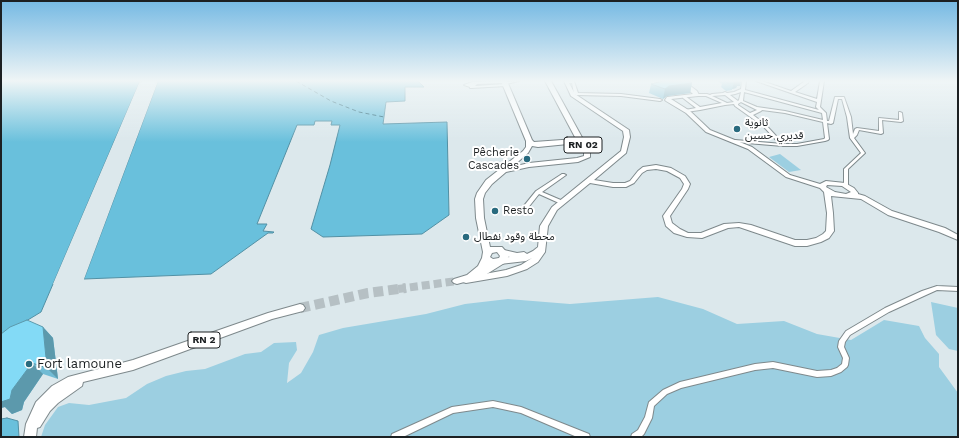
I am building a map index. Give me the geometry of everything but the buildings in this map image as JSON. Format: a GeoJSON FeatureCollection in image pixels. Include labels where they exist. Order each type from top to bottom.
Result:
{"type":"FeatureCollection","features":[{"type":"Feature","properties":{"kind":"main road"},"geometry":{"type":"LineString","coordinates":[[513,101],[529,141],[532,144],[538,145],[581,141]]}},
{"type":"Feature","properties":{"kind":"main road","name":"RN 02"},"geometry":{"type":"LineString","coordinates":[[497,175],[512,167],[584,159],[587,157],[587,153],[559,101]]}},
{"type":"Feature","properties":{"kind":"main road","name":"RN 02"},"geometry":{"type":"LineString","coordinates":[[489,253],[482,231],[479,199],[484,188],[497,175],[528,150],[529,141]]}},
{"type":"Feature","properties":{"kind":"main road"},"geometry":{"type":"LineString","coordinates":[[517,159],[520,163],[529,165]]}},
{"type":"Feature","properties":{"kind":"main road"},"geometry":{"type":"LineString","coordinates":[[489,253],[491,262],[501,259]]}},
{"type":"Feature","properties":{"kind":"main road"},"geometry":{"type":"LineString","coordinates":[[489,253],[501,259]]}},
{"type":"Feature","properties":{"kind":"main road"},"geometry":{"type":"LineString","coordinates":[[469,278],[482,268],[489,253]]}},
{"type":"Feature","properties":{"kind":"main road"},"geometry":{"type":"LineString","coordinates":[[457,281],[484,273],[501,259]]}},
{"type":"Feature","properties":{"kind":"main road","name":"RN 2"},"geometry":{"type":"LineString","coordinates":[[30,437],[36,423],[46,407],[62,392],[82,381],[300,308]]}},
{"type":"Feature","properties":{"kind":"street"},"geometry":{"type":"LineString","coordinates":[[457,281],[499,275],[524,267],[542,252],[543,230],[554,209],[625,150],[627,132],[619,124],[583,101]]}},
{"type":"Feature","properties":{"kind":"street"},"geometry":{"type":"LineString","coordinates":[[669,101],[686,111],[711,133],[735,141],[756,151],[788,176],[819,186],[842,196]]}},
{"type":"Feature","properties":{"kind":"street"},"geometry":{"type":"LineString","coordinates":[[690,101],[700,108]]}},
{"type":"Feature","properties":{"kind":"street"},"geometry":{"type":"LineString","coordinates":[[721,101],[726,104]]}},
{"type":"Feature","properties":{"kind":"street"},"geometry":{"type":"LineString","coordinates":[[686,111],[726,104],[736,104],[740,101]]}},
{"type":"Feature","properties":{"kind":"street"},"geometry":{"type":"LineString","coordinates":[[742,101],[758,108],[785,112],[831,123],[835,101]]}},
{"type":"Feature","properties":{"kind":"street"},"geometry":{"type":"LineString","coordinates":[[784,101],[823,112]]}},
{"type":"Feature","properties":{"kind":"street"},"geometry":{"type":"LineString","coordinates":[[735,141],[783,145],[821,142],[827,139],[826,122],[823,112],[818,107],[819,101]]}},
{"type":"Feature","properties":{"kind":"street"},"geometry":{"type":"LineString","coordinates":[[844,101],[849,117],[852,138],[863,154],[846,169],[850,190]]}},
{"type":"Feature","properties":{"kind":"street"},"geometry":{"type":"LineString","coordinates":[[736,104],[764,125],[777,139]]}},
{"type":"Feature","properties":{"kind":"street"},"geometry":{"type":"LineString","coordinates":[[750,115],[760,110],[758,108]]}},
{"type":"Feature","properties":{"kind":"street"},"geometry":{"type":"LineString","coordinates":[[852,138],[857,130],[881,134],[880,119],[901,121],[900,113]]}},
{"type":"Feature","properties":{"kind":"street"},"geometry":{"type":"LineString","coordinates":[[587,181],[620,185],[632,182],[640,172],[648,167],[665,168],[680,174],[686,182],[687,187],[668,212],[666,219],[674,229],[692,236],[706,235],[727,226],[739,225],[795,243],[807,243],[818,240],[826,236],[830,230],[830,213],[826,189]]}},
{"type":"Feature","properties":{"kind":"street"},"geometry":{"type":"LineString","coordinates":[[525,208],[538,192],[564,174]]}},
{"type":"Feature","properties":{"kind":"street"},"geometry":{"type":"LineString","coordinates":[[596,174],[604,180],[620,185]]}},
{"type":"Feature","properties":{"kind":"street"},"geometry":{"type":"LineString","coordinates":[[826,189],[836,183],[888,211],[942,230],[958,238]]}},
{"type":"Feature","properties":{"kind":"street"},"geometry":{"type":"LineString","coordinates":[[830,213],[834,199],[842,196],[850,190]]}},
{"type":"Feature","properties":{"kind":"street"},"geometry":{"type":"LineString","coordinates":[[538,192],[561,202]]}},
{"type":"Feature","properties":{"kind":"street"},"geometry":{"type":"LineString","coordinates":[[501,259],[517,260],[531,256],[536,253],[542,244]]}},
{"type":"Feature","properties":{"kind":"street"},"geometry":{"type":"LineString","coordinates":[[636,437],[641,432],[648,418],[652,404],[665,392],[680,384],[755,367],[773,365],[817,374],[831,373],[839,370],[845,365],[846,358],[841,347],[842,341],[848,333],[887,310],[924,293],[937,288],[958,289]]}},
{"type":"Feature","properties":{"kind":"street"},"geometry":{"type":"LineString","coordinates":[[395,437],[452,410],[493,404],[521,410],[586,437]]}},
{"type":"Feature","properties":{"kind":"shaded area"},"geometry":{"type":"Polygon","coordinates":[[[1,101],[131,101],[41,312],[3,335],[1,338],[1,101]]]}},
{"type":"Feature","properties":{"kind":"shaded area"},"geometry":{"type":"Polygon","coordinates":[[[150,101],[397,101],[386,102],[383,124],[447,122],[449,215],[422,234],[323,237],[311,229],[340,125],[331,125],[332,121],[315,121],[314,125],[297,125],[257,224],[267,224],[263,231],[274,232],[273,233],[268,233],[211,274],[84,279],[150,101]]]}},
{"type":"Feature","properties":{"kind":"shaded area"},"geometry":{"type":"Polygon","coordinates":[[[780,154],[801,170],[789,172],[769,157],[780,154]]]}},
{"type":"Feature","properties":{"kind":"shaded area"},"geometry":{"type":"Polygon","coordinates":[[[658,297],[703,309],[737,324],[784,321],[817,334],[851,340],[884,320],[919,326],[925,338],[939,354],[939,367],[958,393],[958,437],[41,437],[45,425],[58,407],[69,403],[89,405],[126,398],[147,384],[166,376],[186,371],[205,369],[245,354],[261,352],[274,343],[296,342],[297,350],[289,363],[287,383],[301,373],[313,352],[319,335],[343,328],[426,314],[465,304],[508,299],[570,304],[658,297]]]}},
{"type":"Feature","properties":{"kind":"shaded area"},"geometry":{"type":"Polygon","coordinates":[[[931,302],[958,308],[958,351],[949,349],[936,335],[931,302]]]}},
{"type":"Feature","properties":{"kind":"shaded area"},"geometry":{"type":"Polygon","coordinates":[[[7,418],[18,421],[19,437],[1,437],[1,419],[7,418]]]}},
{"type":"Feature","properties":{"kind":"pier"},"geometry":{"type":"Polygon","coordinates":[[[131,101],[133,101],[56,284],[53,284],[131,101]]]}},
{"type":"Feature","properties":{"kind":"pier"},"geometry":{"type":"Polygon","coordinates":[[[148,101],[150,101],[84,279],[82,280],[148,101]]]}},
{"type":"Feature","properties":{"kind":"ferry route"},"geometry":{"type":"LineString","coordinates":[[332,101],[359,112],[384,117]]}},
{"type":"Feature","properties":{"kind":"tunnel"},"geometry":{"type":"LineString","coordinates":[[398,289],[457,281]]}},
{"type":"Feature","properties":{"kind":"tunnel"},"geometry":{"type":"LineString","coordinates":[[300,308],[368,293],[406,288]]}},
{"type":"Feature","properties":{"kind":"place","name":"ثانوية قديري حسين"},"geometry":{"type":"Point","coordinates":[737,129]}},
{"type":"Feature","properties":{"kind":"place","name":"Pêcherie Cascades"},"geometry":{"type":"Point","coordinates":[527,159]}},
{"type":"Feature","properties":{"kind":"place","name":"Resto"},"geometry":{"type":"Point","coordinates":[495,211]}},
{"type":"Feature","properties":{"kind":"place","name":"محطة وقود نفطال"},"geometry":{"type":"Point","coordinates":[466,237]}},
{"type":"Feature","properties":{"kind":"place","name":"Fort lamoune"},"geometry":{"type":"Point","coordinates":[29,364]}}]}
